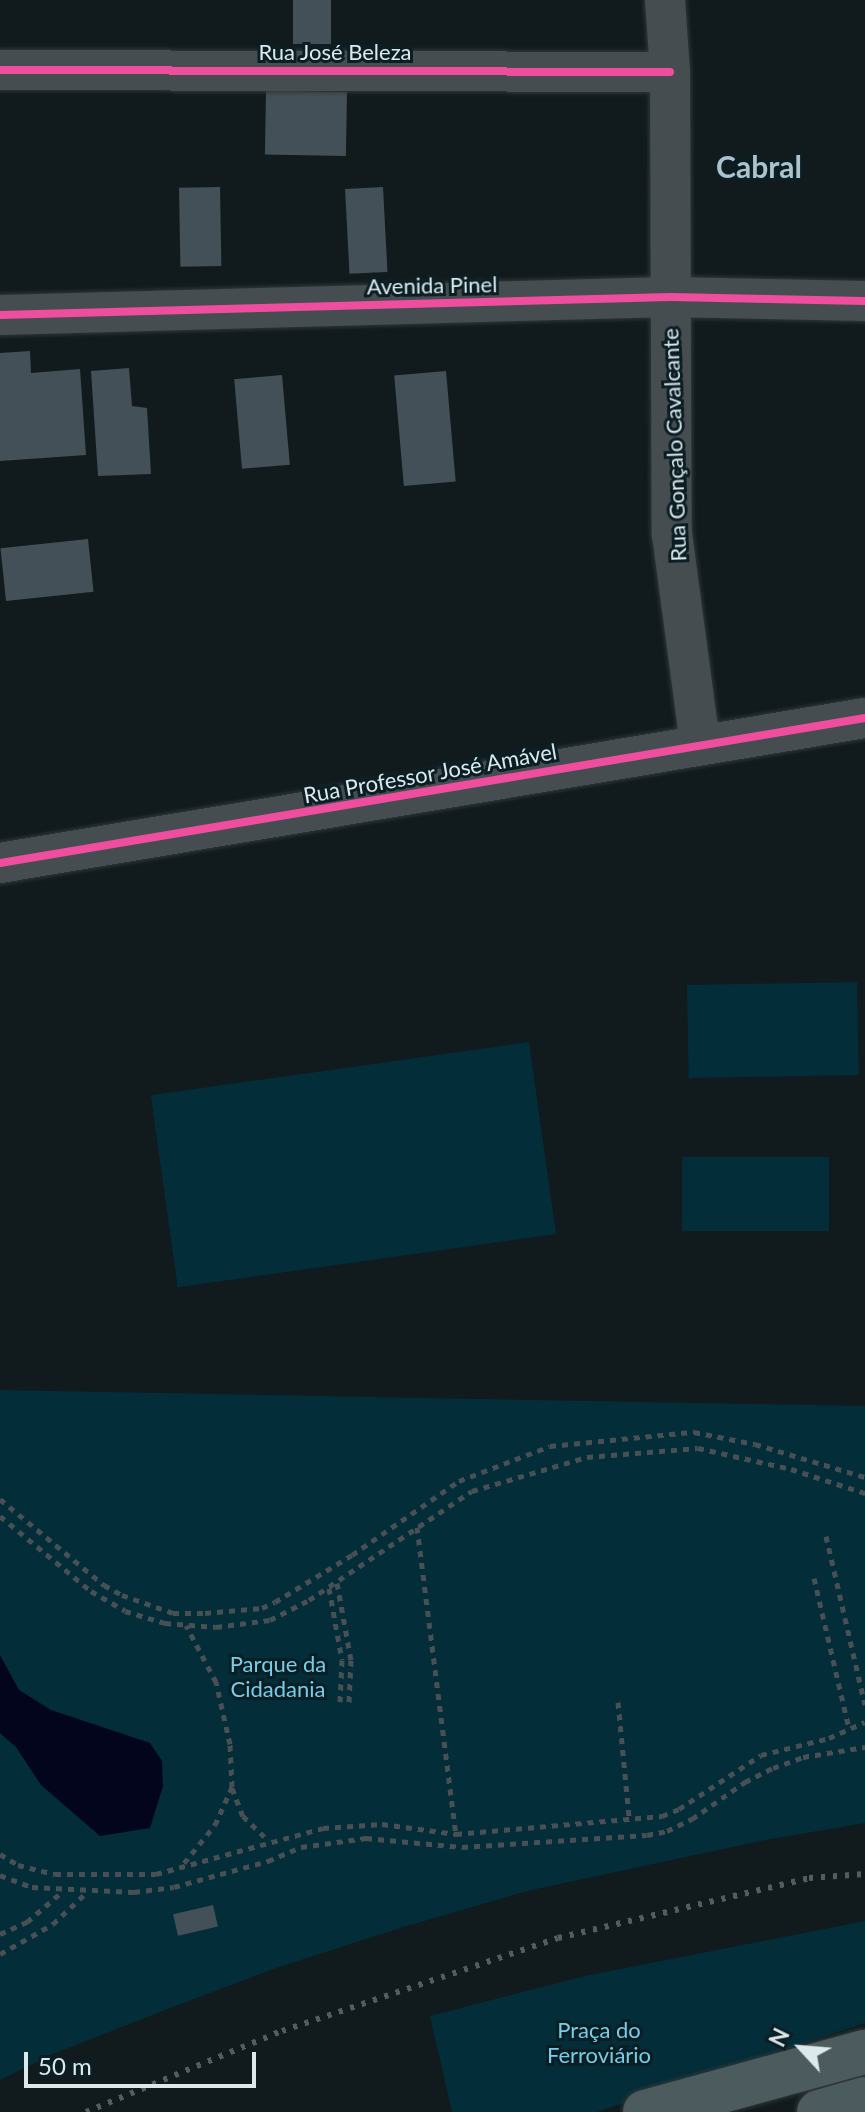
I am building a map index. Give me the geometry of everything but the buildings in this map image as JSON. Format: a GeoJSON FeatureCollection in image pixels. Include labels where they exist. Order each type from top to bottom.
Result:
{"type":"FeatureCollection","features":[{"type":"Feature","properties":{"kind":"main road"},"geometry":{"type":"LineString","coordinates":[[645,2112],[865,2052]]}},
{"type":"Feature","properties":{"kind":"main road"},"geometry":{"type":"LineString","coordinates":[[819,2112],[865,2099]]}},
{"type":"Feature","properties":{"kind":"street","name":"Rua Gonçalo Cavalcante"},"geometry":{"type":"LineString","coordinates":[[665,0],[670,72],[672,534],[700,745]]}},
{"type":"Feature","properties":{"kind":"street","name":"Rua José Beleza"},"geometry":{"type":"LineString","coordinates":[[0,70],[670,72]]}},
{"type":"Feature","properties":{"kind":"street","name":"Avenida Pinel"},"geometry":{"type":"LineString","coordinates":[[0,315],[670,297],[865,301]]}},
{"type":"Feature","properties":{"kind":"street","name":"Rua Professor José Amável"},"geometry":{"type":"LineString","coordinates":[[0,863],[865,718]]}},
{"type":"Feature","properties":{"kind":"path"},"geometry":{"type":"LineString","coordinates":[[0,1499],[55,1546],[122,1595],[173,1613],[205,1613],[262,1608],[275,1602],[352,1555],[459,1481],[550,1446],[694,1432],[755,1444],[865,1477]]}},
{"type":"Feature","properties":{"kind":"path"},"geometry":{"type":"LineString","coordinates":[[0,1516],[91,1591],[147,1619],[216,1627],[270,1620],[337,1583],[472,1491],[587,1457],[698,1448],[732,1454],[865,1493]]}},
{"type":"Feature","properties":{"kind":"path"},"geometry":{"type":"LineString","coordinates":[[417,1527],[456,1834]]}},
{"type":"Feature","properties":{"kind":"path"},"geometry":{"type":"LineString","coordinates":[[826,1536],[865,1705]]}},
{"type":"Feature","properties":{"kind":"path"},"geometry":{"type":"LineString","coordinates":[[814,1578],[849,1728]]}},
{"type":"Feature","properties":{"kind":"path"},"geometry":{"type":"LineString","coordinates":[[337,1583],[351,1660],[349,1703]]}},
{"type":"Feature","properties":{"kind":"path"},"geometry":{"type":"LineString","coordinates":[[329,1588],[342,1660],[340,1702]]}},
{"type":"Feature","properties":{"kind":"path"},"geometry":{"type":"LineString","coordinates":[[185,1624],[216,1682],[230,1744],[232,1787],[243,1816],[270,1841]]}},
{"type":"Feature","properties":{"kind":"path"},"geometry":{"type":"LineString","coordinates":[[618,1702],[629,1817]]}},
{"type":"Feature","properties":{"kind":"path"},"geometry":{"type":"LineString","coordinates":[[0,1854],[18,1865],[55,1874],[156,1874],[323,1828],[382,1824],[456,1834],[662,1816],[679,1809],[761,1755],[829,1738],[865,1722]]}},
{"type":"Feature","properties":{"kind":"path"},"geometry":{"type":"LineString","coordinates":[[0,1875],[32,1887],[87,1893],[174,1887],[268,1861],[301,1847],[366,1838],[462,1847],[659,1833],[692,1819],[745,1782],[773,1768],[803,1757],[865,1747]]}},
{"type":"Feature","properties":{"kind":"path"},"geometry":{"type":"LineString","coordinates":[[182,1866],[215,1825],[232,1787]]}},
{"type":"Feature","properties":{"kind":"path"},"geometry":{"type":"LineString","coordinates":[[0,1934],[27,1922],[64,1890]]}},
{"type":"Feature","properties":{"kind":"path"},"geometry":{"type":"LineString","coordinates":[[0,1954],[53,1924],[87,1893]]}},
{"type":"Feature","properties":{"kind":"green space"},"geometry":{"type":"Polygon","coordinates":[[[857,982],[859,1075],[689,1078],[687,985],[857,982]]]}},
{"type":"Feature","properties":{"kind":"green space"},"geometry":{"type":"Polygon","coordinates":[[[529,1042],[556,1234],[178,1287],[151,1095],[529,1042]]]}},
{"type":"Feature","properties":{"kind":"green space"},"geometry":{"type":"Polygon","coordinates":[[[682,1157],[829,1157],[829,1231],[682,1231],[682,1157]]]}},
{"type":"Feature","properties":{"kind":"green space","name":"Parque da Cidadania"},"geometry":{"type":"Polygon","coordinates":[[[0,1390],[865,1406],[865,1823],[765,1840],[527,1891],[400,1928],[276,1968],[165,2010],[53,2054],[0,2080],[0,1390]]]}},
{"type":"Feature","properties":{"kind":"green space","name":"Praça do Ferroviário"},"geometry":{"type":"Polygon","coordinates":[[[865,1921],[865,2023],[597,2112],[452,2112],[430,2016],[585,1976],[865,1921]]]}},
{"type":"Feature","properties":{"kind":"shaded area"},"geometry":{"type":"Polygon","coordinates":[[[0,1655],[19,1690],[51,1710],[150,1743],[162,1761],[163,1786],[150,1828],[100,1836],[41,1785],[16,1747],[0,1733],[0,1655]]]}},
{"type":"Feature","properties":{"kind":"railway"},"geometry":{"type":"LineString","coordinates":[[86,2112],[282,2031],[558,1938],[809,1878],[865,1874]]}},
{"type":"Feature","properties":{"kind":"cycle path"},"geometry":{"type":"LineString","coordinates":[[0,70],[670,72]]}},
{"type":"Feature","properties":{"kind":"cycle path"},"geometry":{"type":"LineString","coordinates":[[0,315],[670,297],[865,301]]}},
{"type":"Feature","properties":{"kind":"cycle path"},"geometry":{"type":"LineString","coordinates":[[0,863],[865,718]]}},
{"type":"Feature","properties":{"kind":"district","name":"Cabral"},"geometry":{"type":"Point","coordinates":[759,166]}}]}
